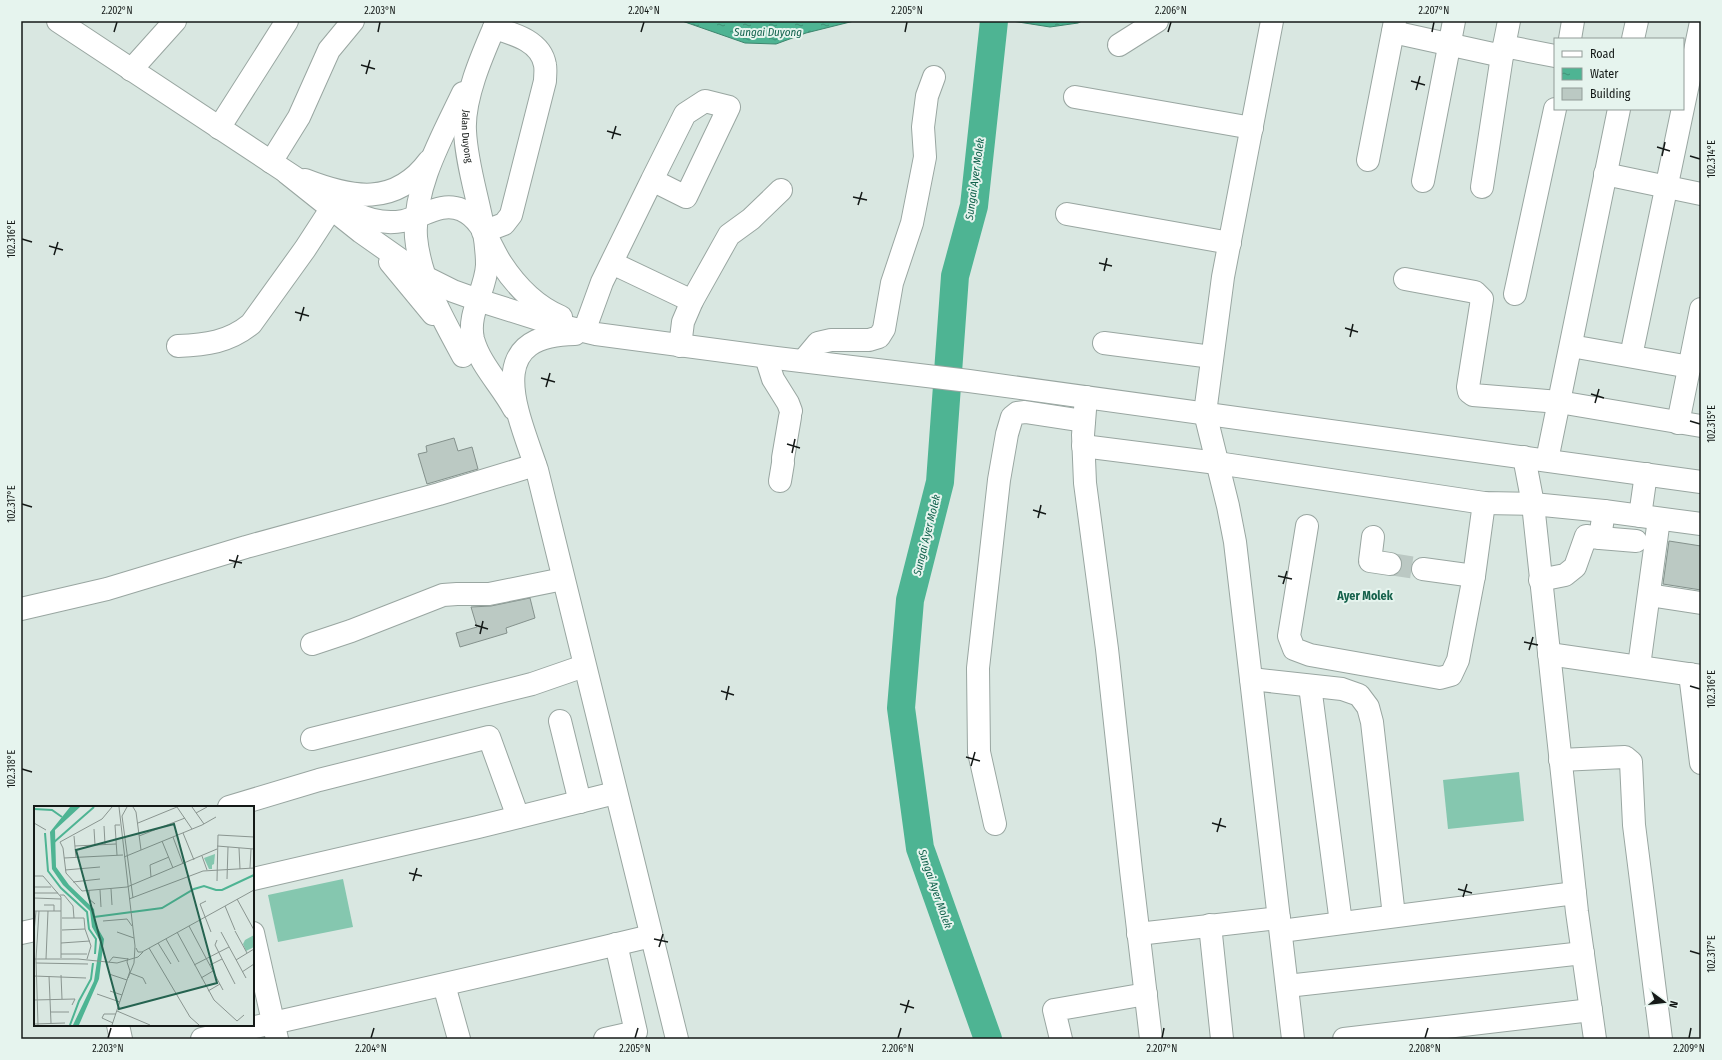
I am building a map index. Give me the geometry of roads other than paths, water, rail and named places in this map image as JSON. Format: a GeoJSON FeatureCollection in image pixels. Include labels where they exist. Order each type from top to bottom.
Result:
{"type":"FeatureCollection","features":[{"type":"Feature","properties":{"kind":"street"},"geometry":{"type":"LineString","coordinates":[[131,70],[175,21]]}},
{"type":"Feature","properties":{"kind":"street"},"geometry":{"type":"LineString","coordinates":[[219,128],[287,21]]}},
{"type":"Feature","properties":{"kind":"street"},"geometry":{"type":"LineString","coordinates":[[279,168],[299,117],[330,50],[353,21]]}},
{"type":"Feature","properties":{"kind":"street"},"geometry":{"type":"LineString","coordinates":[[1119,45],[1157,21]]}},
{"type":"Feature","properties":{"kind":"street"},"geometry":{"type":"LineString","coordinates":[[1272,21],[1223,277],[1205,413],[1228,506],[1235,542],[1293,1039]]}},
{"type":"Feature","properties":{"kind":"street"},"geometry":{"type":"LineString","coordinates":[[1423,181],[1451,44],[1454,21]]}},
{"type":"Feature","properties":{"kind":"street"},"geometry":{"type":"LineString","coordinates":[[1482,187],[1509,21]]}},
{"type":"Feature","properties":{"kind":"street"},"geometry":{"type":"LineString","coordinates":[[1570,38],[1573,21]]}},
{"type":"Feature","properties":{"kind":"street"},"geometry":{"type":"LineString","coordinates":[[1633,38],[1637,21]]}},
{"type":"Feature","properties":{"kind":"street"},"geometry":{"type":"LineString","coordinates":[[1684,104],[1701,22]]}},
{"type":"Feature","properties":{"kind":"street"},"geometry":{"type":"LineString","coordinates":[[64,23],[131,70],[279,168],[356,215],[374,220],[390,222],[417,217],[438,208],[448,207],[462,210],[470,216],[483,232],[501,263],[521,289],[541,306],[559,316],[591,330]]}},
{"type":"Feature","properties":{"kind":"street"},"geometry":{"type":"LineString","coordinates":[[483,232],[504,224],[511,215],[545,81],[545,66],[541,53],[533,44],[496,24]]}},
{"type":"Feature","properties":{"kind":"street","name":"Jalan Duyong"},"geometry":{"type":"LineString","coordinates":[[483,232],[465,130],[466,109],[483,53],[496,24]]}},
{"type":"Feature","properties":{"kind":"street"},"geometry":{"type":"LineString","coordinates":[[1368,160],[1394,26],[1451,44],[1554,56]]}},
{"type":"Feature","properties":{"kind":"street"},"geometry":{"type":"LineString","coordinates":[[463,356],[441,315],[425,277],[418,252],[416,237],[417,217],[422,189],[435,152],[483,53]]}},
{"type":"Feature","properties":{"kind":"street"},"geometry":{"type":"LineString","coordinates":[[803,361],[818,343],[831,340],[868,340],[879,337],[884,329],[892,283],[903,255],[914,216],[925,157],[923,127],[927,96],[934,77]]}},
{"type":"Feature","properties":{"kind":"street"},"geometry":{"type":"LineString","coordinates":[[1075,97],[1252,128]]}},
{"type":"Feature","properties":{"kind":"street"},"geometry":{"type":"LineString","coordinates":[[1514,294],[1555,110]]}},
{"type":"Feature","properties":{"kind":"street"},"geometry":{"type":"LineString","coordinates":[[1547,460],[1619,110]]}},
{"type":"Feature","properties":{"kind":"street"},"geometry":{"type":"LineString","coordinates":[[1631,356],[1683,110]]}},
{"type":"Feature","properties":{"kind":"street"},"geometry":{"type":"LineString","coordinates":[[279,168],[329,189],[355,195],[372,195],[391,190],[408,182],[424,167],[435,152]]}},
{"type":"Feature","properties":{"kind":"street"},"geometry":{"type":"LineString","coordinates":[[279,168],[361,232],[425,277],[453,291],[554,324],[591,330],[635,340],[932,376],[1701,482]]}},
{"type":"Feature","properties":{"kind":"street"},"geometry":{"type":"LineString","coordinates":[[1605,174],[1701,194]]}},
{"type":"Feature","properties":{"kind":"street"},"geometry":{"type":"LineString","coordinates":[[591,330],[602,282],[652,180]]}},
{"type":"Feature","properties":{"kind":"street"},"geometry":{"type":"LineString","coordinates":[[680,346],[683,322],[692,301],[729,235],[751,219],[781,190]]}},
{"type":"Feature","properties":{"kind":"street"},"geometry":{"type":"LineString","coordinates":[[178,346],[202,345],[223,340],[239,334],[251,324],[305,249],[331,209]]}},
{"type":"Feature","properties":{"kind":"street"},"geometry":{"type":"LineString","coordinates":[[1067,214],[1230,242]]}},
{"type":"Feature","properties":{"kind":"street"},"geometry":{"type":"LineString","coordinates":[[361,232],[396,269],[438,321],[533,459]]}},
{"type":"Feature","properties":{"kind":"street"},"geometry":{"type":"LineString","coordinates":[[483,232],[487,251],[487,268],[472,325],[475,344],[486,366],[510,403],[522,425]]}},
{"type":"Feature","properties":{"kind":"street"},"geometry":{"type":"LineString","coordinates":[[612,263],[692,301]]}},
{"type":"Feature","properties":{"kind":"street"},"geometry":{"type":"LineString","coordinates":[[1405,280],[1475,292],[1482,299],[1468,387],[1469,392],[1473,395],[1559,402],[1701,426]]}},
{"type":"Feature","properties":{"kind":"street"},"geometry":{"type":"LineString","coordinates":[[1678,423],[1701,309]]}},
{"type":"Feature","properties":{"kind":"street"},"geometry":{"type":"LineString","coordinates":[[591,330],[549,337],[534,342],[523,349],[515,361],[513,376],[514,393],[533,459],[677,1039]]}},
{"type":"Feature","properties":{"kind":"street"},"geometry":{"type":"LineString","coordinates":[[1104,343],[1212,357]]}},
{"type":"Feature","properties":{"kind":"street"},"geometry":{"type":"LineString","coordinates":[[1571,346],[1690,367]]}},
{"type":"Feature","properties":{"kind":"street"},"geometry":{"type":"LineString","coordinates":[[766,357],[773,379],[788,403],[790,414],[782,467]]}},
{"type":"Feature","properties":{"kind":"street"},"geometry":{"type":"LineString","coordinates":[[1086,397],[1083,446],[1085,483],[1107,649],[1151,1039]]}},
{"type":"Feature","properties":{"kind":"street"},"geometry":{"type":"LineString","coordinates":[[995,824],[979,752],[978,668],[999,480],[1011,420],[1017,413],[1025,412],[1084,421]]}},
{"type":"Feature","properties":{"kind":"street"},"geometry":{"type":"LineString","coordinates":[[1083,446],[1217,463],[1484,503],[1533,504],[1604,511],[1701,524]]}},
{"type":"Feature","properties":{"kind":"street"},"geometry":{"type":"LineString","coordinates":[[1524,457],[1533,504],[1575,893],[1595,1039]]}},
{"type":"Feature","properties":{"kind":"street"},"geometry":{"type":"LineString","coordinates":[[21,609],[107,589],[246,547],[439,494],[533,459]]}},
{"type":"Feature","properties":{"kind":"street"},"geometry":{"type":"LineString","coordinates":[[1639,666],[1649,595],[1650,518],[1646,474]]}},
{"type":"Feature","properties":{"kind":"street"},"geometry":{"type":"LineString","coordinates":[[1307,526],[1289,636],[1294,649],[1310,655],[1440,678],[1451,675],[1458,660],[1478,554],[1484,503]]}},
{"type":"Feature","properties":{"kind":"street"},"geometry":{"type":"LineString","coordinates":[[1600,538],[1604,511]]}},
{"type":"Feature","properties":{"kind":"street"},"geometry":{"type":"LineString","coordinates":[[1540,580],[1565,575],[1575,567],[1586,536],[1636,542]]}},
{"type":"Feature","properties":{"kind":"street"},"geometry":{"type":"LineString","coordinates":[[1373,537],[1370,561],[1390,564]]}},
{"type":"Feature","properties":{"kind":"street"},"geometry":{"type":"LineString","coordinates":[[1423,568],[1474,576]]}},
{"type":"Feature","properties":{"kind":"street"},"geometry":{"type":"LineString","coordinates":[[312,644],[351,631],[443,595],[489,594],[563,579]]}},
{"type":"Feature","properties":{"kind":"street"},"geometry":{"type":"LineString","coordinates":[[1649,595],[1701,603]]}},
{"type":"Feature","properties":{"kind":"street"},"geometry":{"type":"LineString","coordinates":[[1549,654],[1696,675],[1701,763]]}},
{"type":"Feature","properties":{"kind":"street"},"geometry":{"type":"LineString","coordinates":[[312,739],[532,684],[584,666]]}},
{"type":"Feature","properties":{"kind":"street"},"geometry":{"type":"LineString","coordinates":[[1251,680],[1342,690],[1359,695],[1368,707],[1372,722],[1394,916]]}},
{"type":"Feature","properties":{"kind":"street"},"geometry":{"type":"LineString","coordinates":[[1310,686],[1341,924]]}},
{"type":"Feature","properties":{"kind":"street"},"geometry":{"type":"LineString","coordinates":[[560,721],[580,802]]}},
{"type":"Feature","properties":{"kind":"street"},"geometry":{"type":"LineString","coordinates":[[231,806],[327,778],[489,737],[518,817]]}},
{"type":"Feature","properties":{"kind":"street"},"geometry":{"type":"LineString","coordinates":[[1560,760],[1625,757],[1631,762],[1634,825],[1661,1039]]}},
{"type":"Feature","properties":{"kind":"street"},"geometry":{"type":"LineString","coordinates":[[254,879],[616,793]]}},
{"type":"Feature","properties":{"kind":"street"},"geometry":{"type":"LineString","coordinates":[[1138,934],[1210,925],[1341,924],[1575,893]]}},
{"type":"Feature","properties":{"kind":"street"},"geometry":{"type":"LineString","coordinates":[[1210,925],[1222,1039]]}},
{"type":"Feature","properties":{"kind":"street"},"geometry":{"type":"LineString","coordinates":[[21,933],[34,930]]}},
{"type":"Feature","properties":{"kind":"street"},"geometry":{"type":"LineString","coordinates":[[202,1039],[275,1031],[444,985],[651,936]]}},
{"type":"Feature","properties":{"kind":"street"},"geometry":{"type":"LineString","coordinates":[[254,937],[275,1031]]}},
{"type":"Feature","properties":{"kind":"street"},"geometry":{"type":"LineString","coordinates":[[605,1039],[636,1032],[616,944]]}},
{"type":"Feature","properties":{"kind":"street"},"geometry":{"type":"LineString","coordinates":[[1287,986],[1583,952]]}},
{"type":"Feature","properties":{"kind":"street"},"geometry":{"type":"LineString","coordinates":[[444,985],[459,1039]]}},
{"type":"Feature","properties":{"kind":"street"},"geometry":{"type":"LineString","coordinates":[[1061,1039],[1054,1010],[1146,994]]}},
{"type":"Feature","properties":{"kind":"street"},"geometry":{"type":"LineString","coordinates":[[1344,1039],[1591,1010]]}},
{"type":"Feature","properties":{"kind":"street"},"geometry":{"type":"LineString","coordinates":[[118,1026],[121,1039]]}},
{"type":"Feature","properties":{"kind":"water","name":"Sungai Duyong"},"geometry":{"type":"Polygon","coordinates":[[[682,21],[854,21],[806,33],[776,44],[745,43],[682,21]]]}},
{"type":"Feature","properties":{"kind":"water"},"geometry":{"type":"Polygon","coordinates":[[[1012,21],[1082,21],[1078,23],[1050,27],[1012,21]]]}},
{"type":"Feature","properties":{"kind":"waterway","name":"Sungai Ayer Molek"},"geometry":{"type":"LineString","coordinates":[[988,1039],[920,848],[901,708],[910,600],[940,482],[955,276],[974,206],[994,21]]}},
{"type":"Feature","properties":{"kind":"tunnel"},"geometry":{"type":"LineString","coordinates":[[1390,564],[1423,569]]}},
{"type":"Feature","properties":{"kind":"district","name":"Ayer Molek"},"geometry":{"type":"Point","coordinates":[1365,596]}}]}
